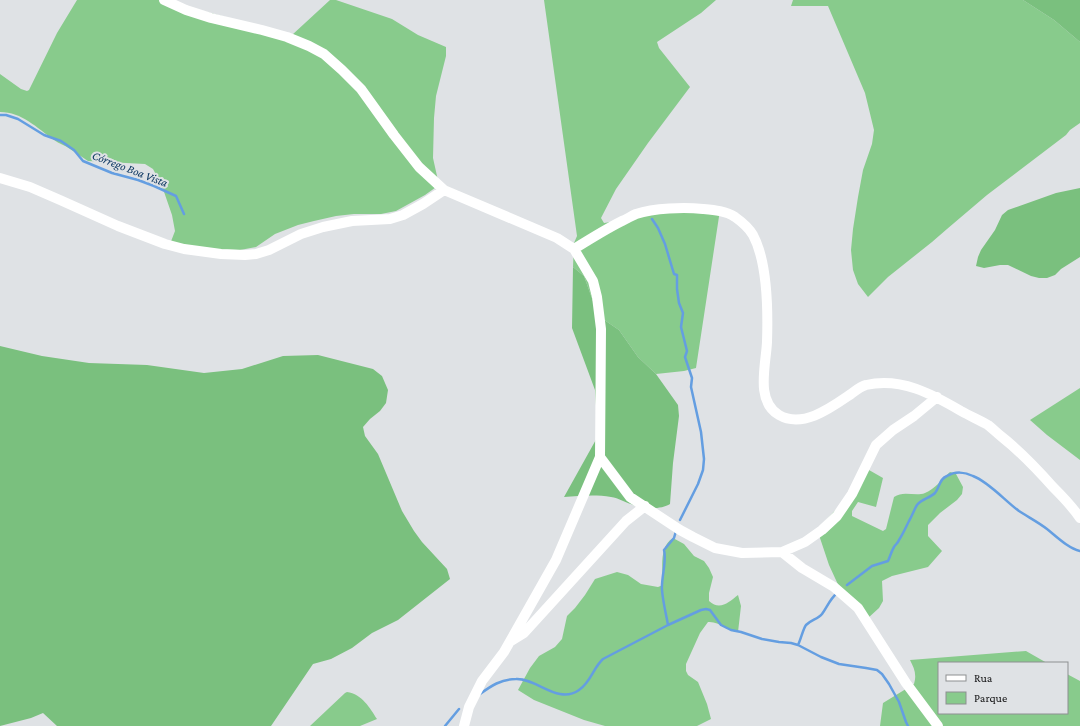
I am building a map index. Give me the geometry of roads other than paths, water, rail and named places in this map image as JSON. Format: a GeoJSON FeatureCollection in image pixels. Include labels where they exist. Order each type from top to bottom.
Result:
{"type":"FeatureCollection","features":[{"type":"Feature","properties":{"kind":"street"},"geometry":{"type":"LineString","coordinates":[[164,0],[186,10],[211,18],[287,37],[324,54],[361,89],[415,162],[444,190],[557,238],[574,249],[593,281],[597,297],[601,329],[600,457],[556,560],[504,652],[482,681],[469,707],[464,726]]}},
{"type":"Feature","properties":{"kind":"street"},"geometry":{"type":"LineString","coordinates":[[0,178],[30,187],[118,226],[165,244],[184,249],[221,254],[245,255],[256,254],[268,250],[301,234],[323,227],[352,221],[390,219],[403,215],[444,190]]}},
{"type":"Feature","properties":{"kind":"street"},"geometry":{"type":"LineString","coordinates":[[574,249],[636,214],[660,209],[693,208],[718,210],[734,216],[746,226],[753,235],[760,250],[767,297],[767,342],[764,392],[767,402],[772,410],[780,416],[793,420],[809,418],[827,410],[864,385],[898,383],[916,388],[937,397],[988,426],[1020,451],[1075,510],[1080,518]]}},
{"type":"Feature","properties":{"kind":"street"},"geometry":{"type":"LineString","coordinates":[[600,457],[630,497],[680,530],[715,548],[742,553],[782,552],[804,542],[822,530],[837,516],[852,494],[876,445],[888,434],[914,416],[937,397]]}},
{"type":"Feature","properties":{"kind":"street"},"geometry":{"type":"LineString","coordinates":[[510,642],[524,633],[626,521],[645,506]]}},
{"type":"Feature","properties":{"kind":"street"},"geometry":{"type":"LineString","coordinates":[[782,552],[802,568],[834,587],[858,608],[906,683],[938,726]]}},
{"type":"Feature","properties":{"kind":"waterway","name":"Córrego Boa Vista"},"geometry":{"type":"LineString","coordinates":[[0,115],[6,115],[18,119],[44,135],[61,141],[74,150],[83,161],[112,173],[154,186],[176,196],[184,214]]}},
{"type":"Feature","properties":{"kind":"waterway"},"geometry":{"type":"LineString","coordinates":[[652,219],[665,244],[674,274],[677,275],[679,303],[683,313],[681,327],[687,351],[685,357],[692,378],[691,387],[701,432],[704,459],[703,470],[698,484],[680,520]]}},
{"type":"Feature","properties":{"kind":"waterway"},"geometry":{"type":"LineString","coordinates":[[847,585],[872,566],[888,561],[894,546],[902,535],[917,505],[935,493],[944,477],[950,474],[963,473],[979,479],[991,487],[1019,511],[1044,526],[1067,545],[1080,551]]}},
{"type":"Feature","properties":{"kind":"waterway"},"geometry":{"type":"LineString","coordinates":[[668,625],[662,590],[665,559],[664,550],[674,538],[676,531]]}},
{"type":"Feature","properties":{"kind":"waterway"},"geometry":{"type":"LineString","coordinates":[[798,645],[806,625],[820,616],[830,600],[837,593]]}},
{"type":"Feature","properties":{"kind":"waterway"},"geometry":{"type":"LineString","coordinates":[[480,694],[492,686],[511,679],[532,682],[555,693],[571,694],[583,687],[603,659],[668,625],[706,609],[710,610],[721,625],[731,630],[762,639],[798,645],[821,657],[839,664],[877,670],[889,684],[899,702],[908,726]]}},
{"type":"Feature","properties":{"kind":"waterway"},"geometry":{"type":"LineString","coordinates":[[445,726],[459,709]]}}]}
